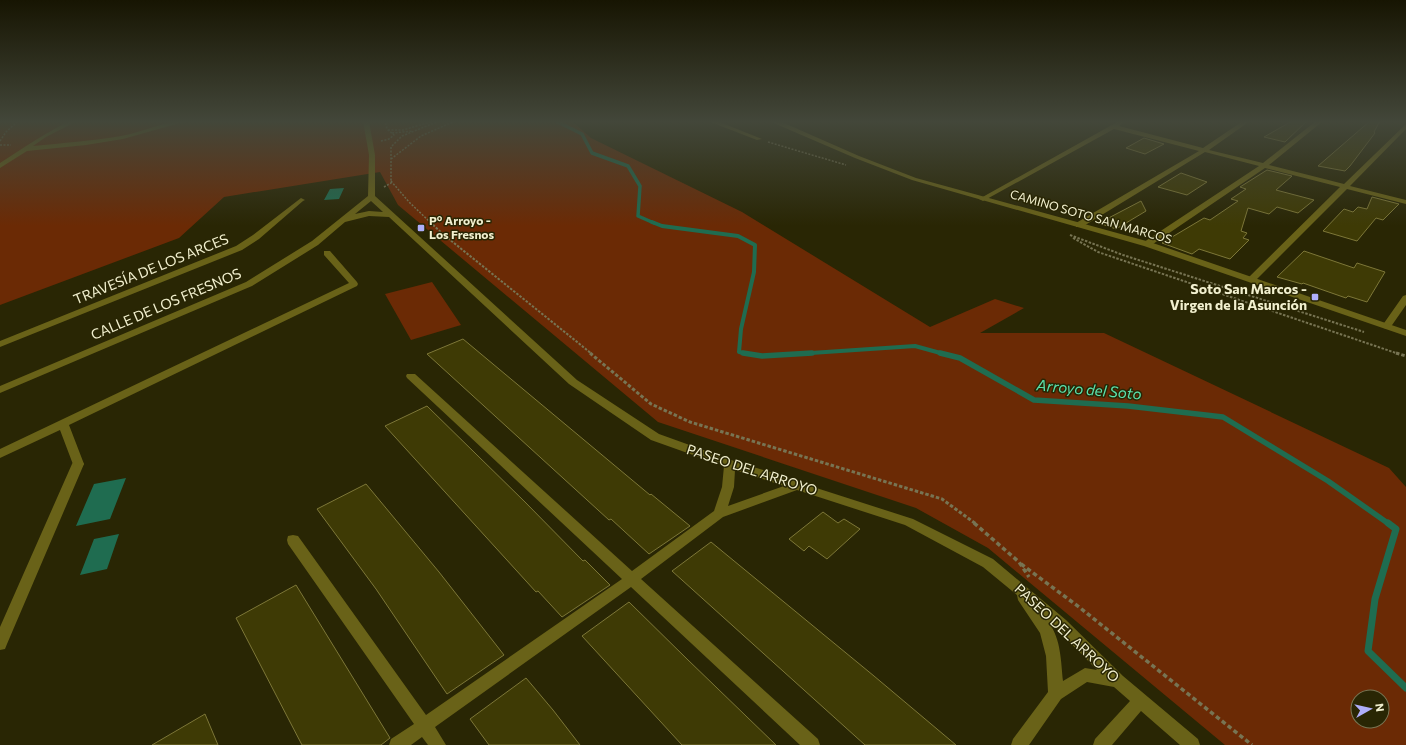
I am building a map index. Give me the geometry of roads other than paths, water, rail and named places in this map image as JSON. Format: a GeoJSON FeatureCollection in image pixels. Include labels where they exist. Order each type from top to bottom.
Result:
{"type":"FeatureCollection","features":[{"type":"Feature","properties":{"kind":"street"},"geometry":{"type":"LineString","coordinates":[[0,166],[14,156]]}},
{"type":"Feature","properties":{"kind":"street"},"geometry":{"type":"LineString","coordinates":[[371,196],[372,156]]}},
{"type":"Feature","properties":{"kind":"street","name":"CAMINO SOTO SAN MARCOS"},"geometry":{"type":"LineString","coordinates":[[854,156],[914,179],[1147,244],[1406,333]]}},
{"type":"Feature","properties":{"kind":"street"},"geometry":{"type":"LineString","coordinates":[[983,199],[1062,156]]}},
{"type":"Feature","properties":{"kind":"street"},"geometry":{"type":"LineString","coordinates":[[1079,225],[1195,156]]}},
{"type":"Feature","properties":{"kind":"street"},"geometry":{"type":"LineString","coordinates":[[1222,156],[1406,202]]}},
{"type":"Feature","properties":{"kind":"street"},"geometry":{"type":"LineString","coordinates":[[1147,244],[1276,156]]}},
{"type":"Feature","properties":{"kind":"street"},"geometry":{"type":"LineString","coordinates":[[1252,279],[1376,156]]}},
{"type":"Feature","properties":{"kind":"street","name":"PASEO DEL ARROYO"},"geometry":{"type":"LineString","coordinates":[[371,196],[573,382],[655,437],[730,464],[799,485],[909,522],[988,563],[1061,624],[1118,681],[1192,745]]}},
{"type":"Feature","properties":{"kind":"street","name":"CALLE DE LOS FRESNOS"},"geometry":{"type":"LineString","coordinates":[[0,390],[249,284],[315,243],[371,196]]}},
{"type":"Feature","properties":{"kind":"street","name":"TRAVESÍA DE LOS ARCES"},"geometry":{"type":"LineString","coordinates":[[0,344],[226,254],[256,237],[301,200]]}},
{"type":"Feature","properties":{"kind":"street","name":"CALLE DE LOS FRESNOS"},"geometry":{"type":"LineString","coordinates":[[333,228],[351,217],[382,213],[392,216]]}},
{"type":"Feature","properties":{"kind":"street"},"geometry":{"type":"LineString","coordinates":[[0,454],[354,284],[327,253]]}},
{"type":"Feature","properties":{"kind":"street"},"geometry":{"type":"LineString","coordinates":[[1387,326],[1406,298]]}},
{"type":"Feature","properties":{"kind":"street"},"geometry":{"type":"LineString","coordinates":[[411,376],[812,745]]}},
{"type":"Feature","properties":{"kind":"street"},"geometry":{"type":"LineString","coordinates":[[0,644],[78,464],[63,424]]}},
{"type":"Feature","properties":{"kind":"street"},"geometry":{"type":"LineString","coordinates":[[719,514],[728,487],[730,464]]}},
{"type":"Feature","properties":{"kind":"street"},"geometry":{"type":"LineString","coordinates":[[397,745],[632,580],[719,514],[799,485]]}},
{"type":"Feature","properties":{"kind":"street"},"geometry":{"type":"LineString","coordinates":[[293,540],[438,745]]}},
{"type":"Feature","properties":{"kind":"street"},"geometry":{"type":"LineString","coordinates":[[1014,584],[1047,632],[1053,656],[1056,694]]}},
{"type":"Feature","properties":{"kind":"street"},"geometry":{"type":"LineString","coordinates":[[1019,745],[1056,694],[1085,675],[1118,681]]}},
{"type":"Feature","properties":{"kind":"street"},"geometry":{"type":"LineString","coordinates":[[1100,745],[1141,700]]}},
{"type":"Feature","properties":{"kind":"waterway","name":"Arroyo del Soto"},"geometry":{"type":"LineString","coordinates":[[600,156],[628,166],[640,186],[638,216],[654,223]]}},
{"type":"Feature","properties":{"kind":"waterway","name":"Arroyo del Soto"},"geometry":{"type":"LineString","coordinates":[[652,222],[662,226],[738,236],[755,245],[754,272],[741,329],[739,352],[748,354]]}},
{"type":"Feature","properties":{"kind":"waterway","name":"Arroyo del Soto"},"geometry":{"type":"LineString","coordinates":[[802,354],[915,346],[944,354]]}},
{"type":"Feature","properties":{"kind":"waterway","name":"Arroyo del Soto"},"geometry":{"type":"LineString","coordinates":[[743,353],[748,354]]}},
{"type":"Feature","properties":{"kind":"waterway","name":"Arroyo del Soto"},"geometry":{"type":"LineString","coordinates":[[802,354],[812,353]]}},
{"type":"Feature","properties":{"kind":"waterway","name":"Arroyo del Soto"},"geometry":{"type":"LineString","coordinates":[[940,353],[944,354]]}},
{"type":"Feature","properties":{"kind":"waterway","name":"Arroyo del Soto"},"geometry":{"type":"LineString","coordinates":[[748,354],[762,356],[802,354]]}},
{"type":"Feature","properties":{"kind":"waterway","name":"Arroyo del Soto"},"geometry":{"type":"LineString","coordinates":[[796,354],[802,354]]}},
{"type":"Feature","properties":{"kind":"waterway","name":"Arroyo del Soto"},"geometry":{"type":"LineString","coordinates":[[944,354],[960,358],[1034,400],[1128,406],[1223,417],[1328,481],[1389,524]]}},
{"type":"Feature","properties":{"kind":"waterway","name":"Arroyo del Soto"},"geometry":{"type":"LineString","coordinates":[[1388,523],[1396,529],[1375,599],[1368,651],[1406,688]]}},
{"type":"Feature","properties":{"kind":"place","name":"Pº Arroyo - Los Fresnos"},"geometry":{"type":"Point","coordinates":[421,228]}},
{"type":"Feature","properties":{"kind":"place","name":"Soto San Marcos - Virgen de la Asunción"},"geometry":{"type":"Point","coordinates":[1315,297]}}]}
